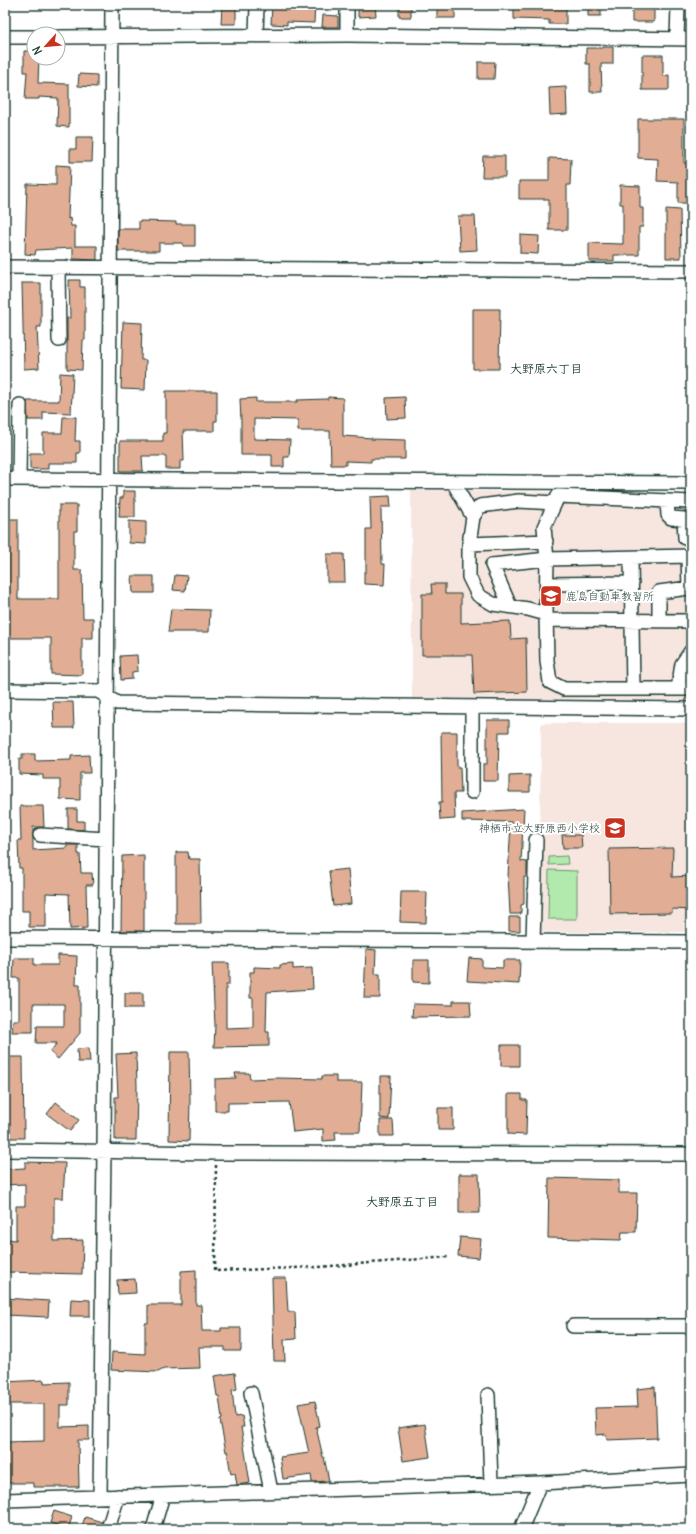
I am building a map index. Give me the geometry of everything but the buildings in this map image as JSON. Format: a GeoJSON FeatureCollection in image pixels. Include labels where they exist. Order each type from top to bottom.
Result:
{"type":"FeatureCollection","features":[{"type":"Feature","properties":{"kind":"street"},"geometry":{"type":"LineString","coordinates":[[100,1497],[106,939],[106,696],[112,5]]}},
{"type":"Feature","properties":{"kind":"street"},"geometry":{"type":"LineString","coordinates":[[256,5],[256,35]]}},
{"type":"Feature","properties":{"kind":"street"},"geometry":{"type":"LineString","coordinates":[[347,5],[347,35]]}},
{"type":"Feature","properties":{"kind":"street"},"geometry":{"type":"LineString","coordinates":[[677,38],[678,5]]}},
{"type":"Feature","properties":{"kind":"street"},"geometry":{"type":"LineString","coordinates":[[66,37],[347,35],[691,38]]}},
{"type":"Feature","properties":{"kind":"street"},"geometry":{"type":"LineString","coordinates":[[5,37],[26,37]]}},
{"type":"Feature","properties":{"kind":"street"},"geometry":{"type":"LineString","coordinates":[[5,267],[691,271]]}},
{"type":"Feature","properties":{"kind":"street"},"geometry":{"type":"LineString","coordinates":[[58,268],[59,340]]}},
{"type":"Feature","properties":{"kind":"street"},"geometry":{"type":"LineString","coordinates":[[19,479],[20,405]]}},
{"type":"Feature","properties":{"kind":"street"},"geometry":{"type":"LineString","coordinates":[[5,479],[691,483]]}},
{"type":"Feature","properties":{"kind":"street"},"geometry":{"type":"LineString","coordinates":[[453,482],[473,516]]}},
{"type":"Feature","properties":{"kind":"street"},"geometry":{"type":"LineString","coordinates":[[691,502],[558,496],[544,527],[547,560],[547,661],[550,682],[564,689],[691,689]]}},
{"type":"Feature","properties":{"kind":"street"},"geometry":{"type":"LineString","coordinates":[[555,503],[520,501],[480,506],[473,516],[469,544],[470,577],[478,595],[493,604],[528,609],[546,617],[691,621]]}},
{"type":"Feature","properties":{"kind":"street"},"geometry":{"type":"LineString","coordinates":[[667,501],[668,515],[671,518],[684,519],[685,538],[691,538]]}},
{"type":"Feature","properties":{"kind":"street"},"geometry":{"type":"LineString","coordinates":[[469,544],[546,541]]}},
{"type":"Feature","properties":{"kind":"street"},"geometry":{"type":"LineString","coordinates":[[510,606],[492,565],[547,560],[690,556],[688,588],[659,592],[659,621]]}},
{"type":"Feature","properties":{"kind":"street"},"geometry":{"type":"LineString","coordinates":[[631,558],[633,689]]}},
{"type":"Feature","properties":{"kind":"street"},"geometry":{"type":"LineString","coordinates":[[547,584],[632,583]]}},
{"type":"Feature","properties":{"kind":"street"},"geometry":{"type":"LineString","coordinates":[[678,689],[682,664],[691,650]]}},
{"type":"Feature","properties":{"kind":"street"},"geometry":{"type":"LineString","coordinates":[[5,690],[98,690],[118,704],[691,709]]}},
{"type":"Feature","properties":{"kind":"street"},"geometry":{"type":"LineString","coordinates":[[472,707],[472,792]]}},
{"type":"Feature","properties":{"kind":"street"},"geometry":{"type":"LineString","coordinates":[[40,835],[106,839]]}},
{"type":"Feature","properties":{"kind":"street"},"geometry":{"type":"LineString","coordinates":[[534,941],[536,840]]}},
{"type":"Feature","properties":{"kind":"street"},"geometry":{"type":"LineString","coordinates":[[5,938],[691,942]]}},
{"type":"Feature","properties":{"kind":"street"},"geometry":{"type":"LineString","coordinates":[[5,1150],[104,1150],[216,1153],[691,1154]]}},
{"type":"Feature","properties":{"kind":"street"},"geometry":{"type":"LineString","coordinates":[[573,1326],[691,1326]]}},
{"type":"Feature","properties":{"kind":"street"},"geometry":{"type":"LineString","coordinates":[[251,1393],[271,1491]]}},
{"type":"Feature","properties":{"kind":"street"},"geometry":{"type":"LineString","coordinates":[[488,1396],[491,1484]]}},
{"type":"Feature","properties":{"kind":"street"},"geometry":{"type":"LineString","coordinates":[[5,1500],[491,1484],[691,1475]]}},
{"type":"Feature","properties":{"kind":"street"},"geometry":{"type":"LineString","coordinates":[[521,1529],[540,1482]]}},
{"type":"Feature","properties":{"kind":"street"},"geometry":{"type":"LineString","coordinates":[[153,1529],[162,1495]]}},
{"type":"Feature","properties":{"kind":"street"},"geometry":{"type":"LineString","coordinates":[[108,1529],[118,1496]]}},
{"type":"Feature","properties":{"kind":"path"},"geometry":{"type":"LineString","coordinates":[[216,1153],[215,1271],[319,1267],[448,1258]]}},
{"type":"Feature","properties":{"kind":"shaded area","name":"鹿島自動車教習所"},"geometry":{"type":"Polygon","coordinates":[[[411,490],[691,494],[691,700],[412,698],[411,490]]]}},
{"type":"Feature","properties":{"kind":"shaded area","name":"神栖市立大野原西小学校"},"geometry":{"type":"Polygon","coordinates":[[[541,723],[691,723],[691,932],[539,932],[541,723]]]}},
{"type":"Feature","properties":{"kind":"green space"},"geometry":{"type":"Polygon","coordinates":[[[567,856],[568,864],[549,865],[549,857],[567,856]]]}},
{"type":"Feature","properties":{"kind":"green space"},"geometry":{"type":"Polygon","coordinates":[[[549,870],[577,871],[577,919],[548,919],[549,870]]]}},
{"type":"Feature","properties":{"kind":"place","name":"鹿島自動車教習所"},"geometry":{"type":"Point","coordinates":[551,596]}},
{"type":"Feature","properties":{"kind":"place","name":"神栖市立大野原西小学校"},"geometry":{"type":"Point","coordinates":[615,828]}},
{"type":"Feature","properties":{"kind":"district","name":"大野原六丁目"},"geometry":{"type":"Point","coordinates":[546,369]}},
{"type":"Feature","properties":{"kind":"district","name":"大野原五丁目"},"geometry":{"type":"Point","coordinates":[402,1202]}}]}
